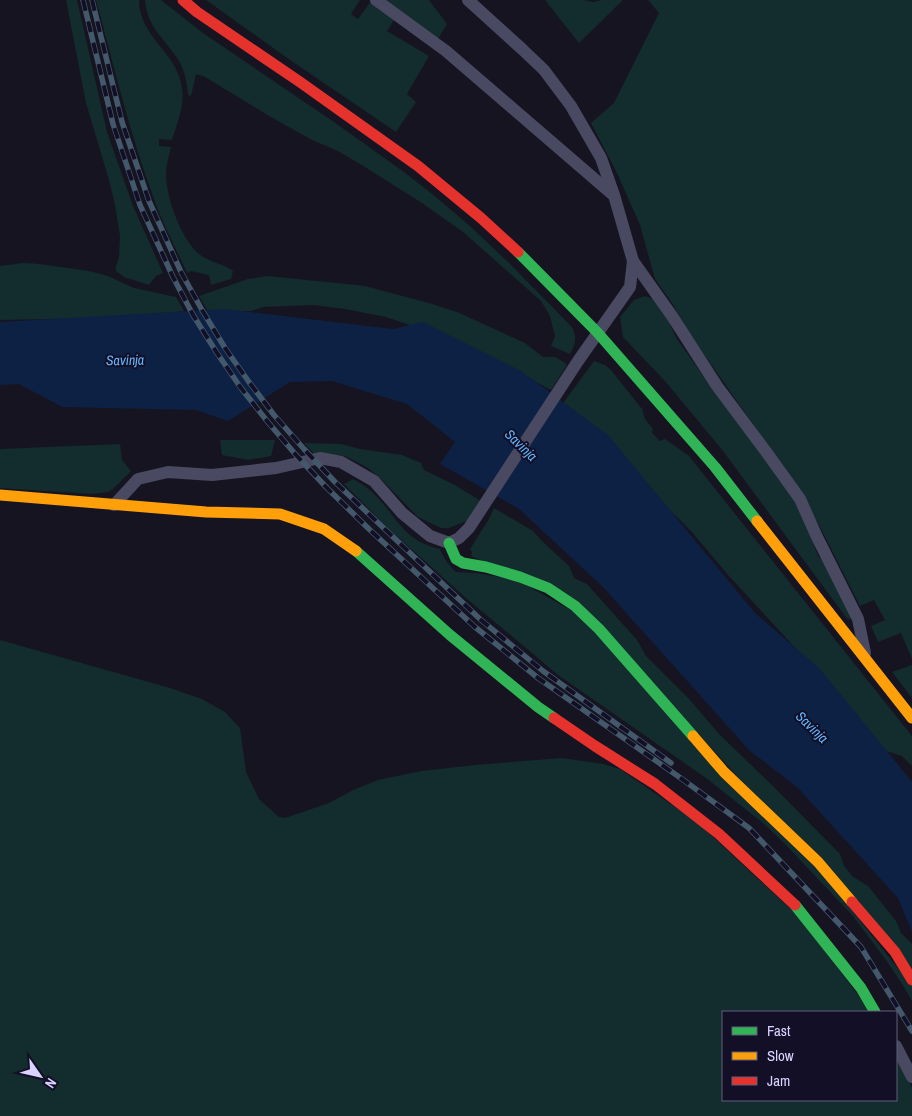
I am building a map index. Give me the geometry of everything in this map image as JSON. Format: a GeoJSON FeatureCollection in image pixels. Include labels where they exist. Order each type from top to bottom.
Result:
{"type":"FeatureCollection","features":[{"type":"Feature","properties":{"kind":"street"},"geometry":{"type":"LineString","coordinates":[[183,0],[197,12],[418,166],[481,218],[524,257],[597,332],[715,468],[912,718]]}},
{"type":"Feature","properties":{"kind":"street"},"geometry":{"type":"LineString","coordinates":[[376,0],[446,51],[614,195]]}},
{"type":"Feature","properties":{"kind":"street"},"geometry":{"type":"LineString","coordinates":[[468,0],[544,70],[571,106],[601,158],[633,261],[672,316],[717,386],[800,499],[858,619],[866,660]]}},
{"type":"Feature","properties":{"kind":"street"},"geometry":{"type":"LineString","coordinates":[[449,543],[459,538],[468,528],[597,332],[630,287],[633,261]]}},
{"type":"Feature","properties":{"kind":"street"},"geometry":{"type":"LineString","coordinates":[[114,505],[138,479],[168,472],[212,475],[276,468],[320,458],[341,462],[374,481],[402,513],[430,536],[449,543],[456,559],[463,563],[486,567],[520,577],[548,588],[581,612],[599,629],[724,772],[818,862],[895,952],[912,980]]}},
{"type":"Feature","properties":{"kind":"street"},"geometry":{"type":"LineString","coordinates":[[0,495],[206,512],[280,514],[324,529],[356,551],[450,635],[538,707],[655,784],[719,834],[795,904],[861,988],[874,1011]]}},
{"type":"Feature","properties":{"kind":"street"},"geometry":{"type":"LineString","coordinates":[[897,1048],[912,1077]]}},
{"type":"Feature","properties":{"kind":"green space"},"geometry":{"type":"Polygon","coordinates":[[[66,0],[77,0],[107,132],[133,206],[163,273],[156,276],[149,285],[124,277],[116,271],[120,236],[115,205],[86,103],[66,0]]]}},
{"type":"Feature","properties":{"kind":"green space"},"geometry":{"type":"Polygon","coordinates":[[[96,0],[139,0],[145,24],[174,65],[179,76],[183,94],[180,114],[172,140],[159,139],[159,146],[171,147],[166,171],[169,194],[176,217],[192,247],[203,257],[233,271],[231,279],[211,285],[209,275],[191,271],[187,273],[161,218],[145,175],[96,0]]]}},
{"type":"Feature","properties":{"kind":"green space"},"geometry":{"type":"Polygon","coordinates":[[[145,0],[161,0],[203,33],[334,122],[436,197],[509,263],[572,327],[575,340],[570,354],[551,346],[555,336],[550,316],[541,301],[463,232],[422,203],[338,151],[312,140],[205,77],[196,74],[191,96],[188,95],[181,65],[153,26],[145,0]]]}},
{"type":"Feature","properties":{"kind":"green space"},"geometry":{"type":"Polygon","coordinates":[[[206,0],[360,0],[351,14],[358,19],[371,1],[395,18],[387,31],[429,56],[407,94],[416,102],[396,132],[206,0]]]}},
{"type":"Feature","properties":{"kind":"green space"},"geometry":{"type":"Polygon","coordinates":[[[382,0],[429,0],[447,24],[438,39],[382,0]]]}},
{"type":"Feature","properties":{"kind":"green space"},"geometry":{"type":"Polygon","coordinates":[[[545,0],[584,0],[593,2],[623,0],[579,43],[545,0]]]}},
{"type":"Feature","properties":{"kind":"green space"},"geometry":{"type":"Polygon","coordinates":[[[648,0],[912,0],[912,659],[901,633],[878,642],[871,626],[885,620],[874,600],[860,606],[819,525],[795,484],[689,333],[672,303],[655,279],[640,225],[617,173],[591,123],[614,103],[659,13],[648,0]]]}},
{"type":"Feature","properties":{"kind":"green space"},"geometry":{"type":"Polygon","coordinates":[[[23,263],[89,271],[108,276],[134,288],[176,297],[184,311],[142,317],[0,320],[0,266],[23,263]]]}},
{"type":"Feature","properties":{"kind":"green space"},"geometry":{"type":"Polygon","coordinates":[[[268,276],[365,286],[429,303],[457,312],[525,343],[543,357],[555,357],[567,365],[551,390],[461,342],[386,317],[313,305],[264,307],[251,311],[237,311],[212,318],[199,296],[248,279],[268,276]]]}},
{"type":"Feature","properties":{"kind":"green space"},"geometry":{"type":"Polygon","coordinates":[[[645,296],[653,299],[662,308],[677,339],[797,500],[818,556],[829,567],[853,617],[848,620],[723,451],[665,381],[623,337],[620,317],[634,300],[645,296]]]}},
{"type":"Feature","properties":{"kind":"green space"},"geometry":{"type":"Polygon","coordinates":[[[594,361],[605,365],[611,370],[642,409],[645,419],[653,429],[652,433],[660,441],[665,439],[689,456],[912,736],[912,766],[902,756],[883,750],[834,690],[729,576],[690,530],[561,406],[594,361]]]}},
{"type":"Feature","properties":{"kind":"green space"},"geometry":{"type":"Polygon","coordinates":[[[220,440],[275,440],[271,456],[248,460],[222,455],[220,440]]]}},
{"type":"Feature","properties":{"kind":"green space"},"geometry":{"type":"Polygon","coordinates":[[[304,443],[341,444],[360,449],[402,455],[421,463],[424,470],[453,484],[481,501],[467,521],[449,528],[441,528],[418,517],[368,468],[339,455],[317,457],[304,443]]]}},
{"type":"Feature","properties":{"kind":"green space"},"geometry":{"type":"Polygon","coordinates":[[[120,444],[122,460],[131,471],[108,492],[91,494],[0,488],[0,449],[120,444]]]}},
{"type":"Feature","properties":{"kind":"green space"},"geometry":{"type":"Polygon","coordinates":[[[353,479],[376,496],[398,523],[415,539],[440,549],[447,562],[456,572],[476,573],[517,580],[576,613],[807,854],[912,986],[912,1001],[886,960],[852,915],[763,823],[706,778],[558,675],[467,599],[389,529],[344,484],[353,479]]]}},
{"type":"Feature","properties":{"kind":"green space"},"geometry":{"type":"Polygon","coordinates":[[[494,508],[533,531],[569,566],[574,578],[587,584],[637,640],[646,656],[690,700],[720,735],[840,854],[844,866],[852,876],[868,886],[896,921],[901,933],[912,944],[912,973],[776,819],[582,606],[471,556],[472,552],[470,549],[494,508]]]}},
{"type":"Feature","properties":{"kind":"green space"},"geometry":{"type":"Polygon","coordinates":[[[0,640],[170,688],[202,699],[225,712],[240,728],[246,772],[259,799],[279,817],[285,818],[329,803],[353,790],[378,780],[421,771],[562,758],[603,764],[620,769],[698,823],[799,917],[870,1011],[722,1011],[722,1101],[897,1101],[897,1055],[912,1088],[912,1116],[0,1116],[0,640]]]}},
{"type":"Feature","properties":{"kind":"green space"},"geometry":{"type":"Polygon","coordinates":[[[912,665],[912,698],[892,672],[912,665]]]}},
{"type":"Feature","properties":{"kind":"water","name":"Savinja"},"geometry":{"type":"Polygon","coordinates":[[[225,309],[393,329],[423,322],[521,371],[608,435],[755,613],[820,669],[912,782],[912,932],[898,898],[798,788],[749,750],[603,587],[519,509],[440,464],[455,442],[407,404],[332,381],[290,382],[228,421],[196,410],[62,407],[19,384],[0,385],[0,322],[225,309]]]}},
{"type":"Feature","properties":{"kind":"railway"},"geometry":{"type":"LineString","coordinates":[[83,0],[113,124],[140,205],[173,277],[193,315],[241,388],[267,421],[327,488],[475,627],[538,678],[749,828],[861,947],[912,1031]]}},
{"type":"Feature","properties":{"kind":"railway"},"geometry":{"type":"LineString","coordinates":[[92,0],[122,122],[149,201],[181,272],[202,310],[225,348],[274,415],[335,482],[481,620],[543,671],[671,763]]}},
{"type":"Feature","properties":{"kind":"traffic: fast"},"geometry":{"type":"LineString","coordinates":[[518,252],[597,332],[715,467],[757,521]]}},
{"type":"Feature","properties":{"kind":"traffic: fast"},"geometry":{"type":"LineString","coordinates":[[449,543],[456,559],[463,563],[486,567],[520,577],[548,588],[575,606],[599,629],[693,736]]}},
{"type":"Feature","properties":{"kind":"traffic: fast"},"geometry":{"type":"LineString","coordinates":[[356,551],[450,635],[554,718]]}},
{"type":"Feature","properties":{"kind":"traffic: fast"},"geometry":{"type":"LineString","coordinates":[[795,905],[861,988],[874,1011]]}},
{"type":"Feature","properties":{"kind":"traffic: slow"},"geometry":{"type":"LineString","coordinates":[[0,495],[206,512],[280,514],[324,529],[356,551]]}},
{"type":"Feature","properties":{"kind":"traffic: slow"},"geometry":{"type":"LineString","coordinates":[[757,521],[912,718]]}},
{"type":"Feature","properties":{"kind":"traffic: slow"},"geometry":{"type":"LineString","coordinates":[[693,736],[724,772],[818,862],[852,902]]}},
{"type":"Feature","properties":{"kind":"traffic: jam"},"geometry":{"type":"LineString","coordinates":[[183,0],[197,12],[418,166],[481,218],[518,252]]}},
{"type":"Feature","properties":{"kind":"traffic: jam"},"geometry":{"type":"LineString","coordinates":[[554,718],[655,784],[719,834],[795,905]]}},
{"type":"Feature","properties":{"kind":"traffic: jam"},"geometry":{"type":"LineString","coordinates":[[852,902],[895,952],[912,980]]}}]}
